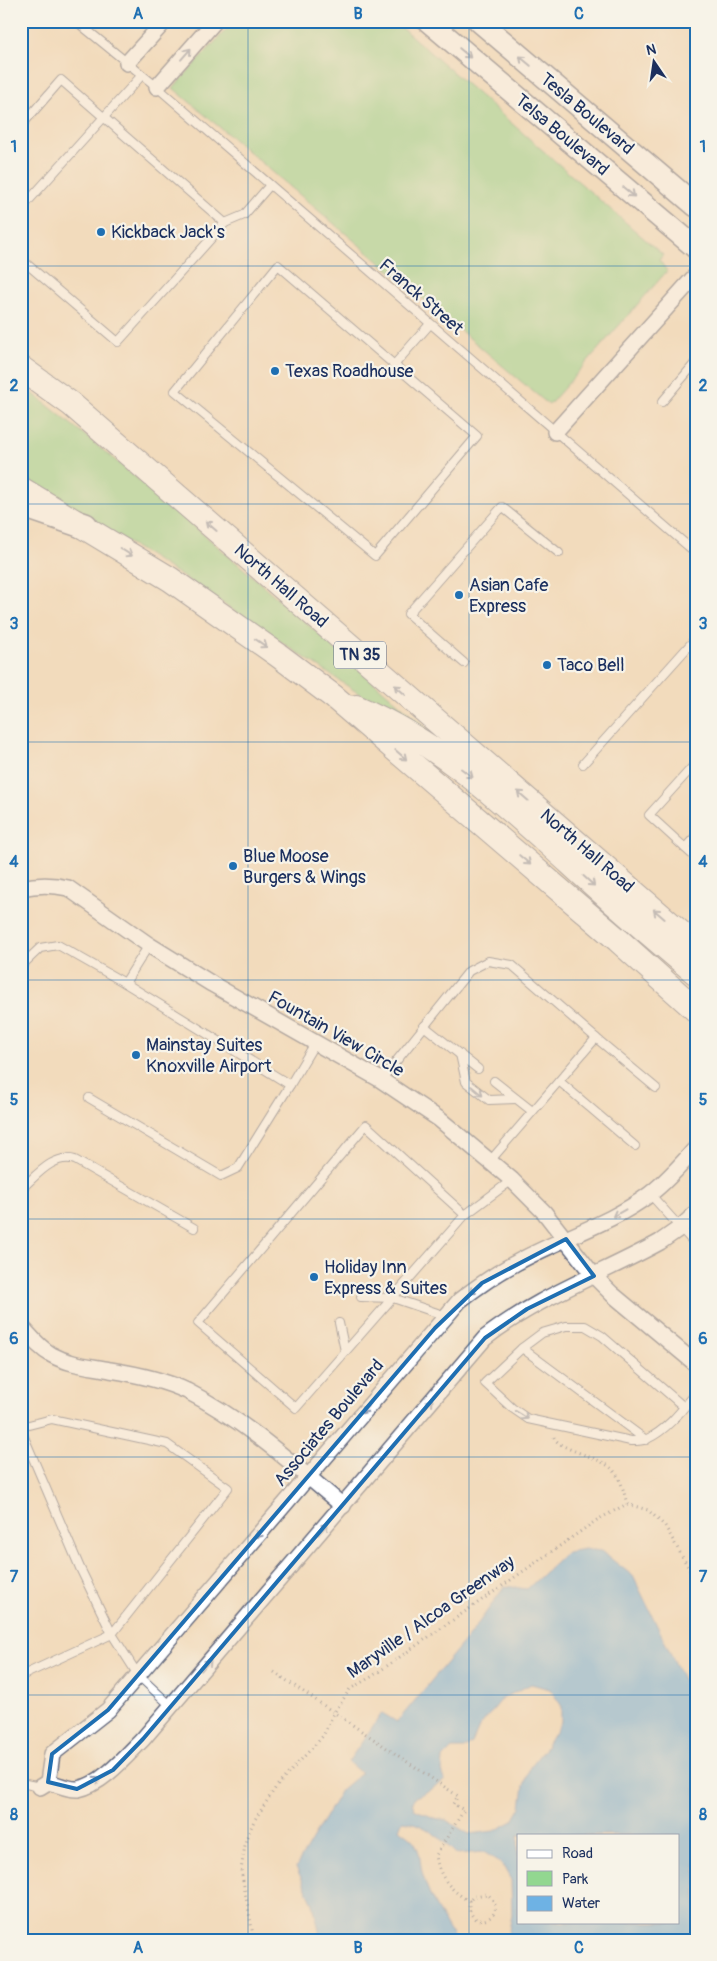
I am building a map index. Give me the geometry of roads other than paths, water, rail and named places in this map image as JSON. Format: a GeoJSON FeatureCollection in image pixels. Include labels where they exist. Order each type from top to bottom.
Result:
{"type":"FeatureCollection","features":[{"type":"Feature","properties":{"kind":"highway"},"geometry":{"type":"LineString","coordinates":[[21,504],[85,526]]}},
{"type":"Feature","properties":{"kind":"main road","name":"Telsa Boulevard"},"geometry":{"type":"LineString","coordinates":[[428,21],[696,248]]}},
{"type":"Feature","properties":{"kind":"main road","name":"Tesla Boulevard"},"geometry":{"type":"LineString","coordinates":[[479,21],[696,206]]}},
{"type":"Feature","properties":{"kind":"main road","name":"North Hall Road"},"geometry":{"type":"LineString","coordinates":[[21,368],[78,410],[696,946]]}},
{"type":"Feature","properties":{"kind":"main road","name":"TN 35"},"geometry":{"type":"LineString","coordinates":[[21,489],[170,579],[334,697],[611,934],[696,1010]]}},
{"type":"Feature","properties":{"kind":"main road"},"geometry":{"type":"LineString","coordinates":[[334,697],[388,721],[417,738],[468,774],[696,973]]}},
{"type":"Feature","properties":{"kind":"street"},"geometry":{"type":"LineString","coordinates":[[127,63],[164,21]]}},
{"type":"Feature","properties":{"kind":"street"},"geometry":{"type":"LineString","coordinates":[[157,87],[215,21]]}},
{"type":"Feature","properties":{"kind":"street"},"geometry":{"type":"LineString","coordinates":[[555,432],[696,275]]}},
{"type":"Feature","properties":{"kind":"street","name":"Fountain View Circle"},"geometry":{"type":"LineString","coordinates":[[21,888],[54,884],[68,888],[149,945],[207,981],[381,1080],[439,1119],[512,1180],[544,1212],[594,1276],[612,1294],[696,1364]]}},
{"type":"Feature","properties":{"kind":"street","name":"Associates Boulevard"},"geometry":{"type":"LineString","coordinates":[[44,1784],[52,1754],[108,1710],[460,1300],[482,1283],[514,1264],[619,1213],[650,1194],[696,1148]]}},
{"type":"Feature","properties":{"kind":"street"},"geometry":{"type":"LineString","coordinates":[[44,1784],[76,1789],[89,1786],[113,1770],[144,1739],[484,1338],[502,1324],[527,1309],[652,1246],[680,1228],[696,1213]]}},
{"type":"Feature","properties":{"kind":"street"},"geometry":{"type":"LineString","coordinates":[[21,1326],[38,1345],[68,1362],[150,1377],[186,1391],[222,1411],[308,1476],[343,1506]]}},
{"type":"Feature","properties":{"kind":"lane","name":"Franck Street"},"geometry":{"type":"LineString","coordinates":[[76,21],[157,87],[696,553]]}},
{"type":"Feature","properties":{"kind":"lane"},"geometry":{"type":"LineString","coordinates":[[21,209],[142,75]]}},
{"type":"Feature","properties":{"kind":"lane"},"geometry":{"type":"LineString","coordinates":[[21,126],[61,80],[225,223]]}},
{"type":"Feature","properties":{"kind":"lane"},"geometry":{"type":"LineString","coordinates":[[21,259],[118,342],[225,223],[244,215],[270,185]]}},
{"type":"Feature","properties":{"kind":"lane"},"geometry":{"type":"LineString","coordinates":[[278,265],[394,365],[477,436],[375,556],[175,390],[278,265]]}},
{"type":"Feature","properties":{"kind":"lane"},"geometry":{"type":"LineString","coordinates":[[394,365],[430,324]]}},
{"type":"Feature","properties":{"kind":"lane"},"geometry":{"type":"LineString","coordinates":[[662,402],[696,362]]}},
{"type":"Feature","properties":{"kind":"lane"},"geometry":{"type":"LineString","coordinates":[[464,664],[408,614],[502,507],[559,553]]}},
{"type":"Feature","properties":{"kind":"lane"},"geometry":{"type":"LineString","coordinates":[[582,764],[696,638]]}},
{"type":"Feature","properties":{"kind":"lane"},"geometry":{"type":"LineString","coordinates":[[696,763],[649,815],[696,858]]}},
{"type":"Feature","properties":{"kind":"lane"},"geometry":{"type":"LineString","coordinates":[[684,848],[696,836]]}},
{"type":"Feature","properties":{"kind":"lane"},"geometry":{"type":"LineString","coordinates":[[21,966],[40,948],[58,945],[125,983],[290,1084]]}},
{"type":"Feature","properties":{"kind":"lane"},"geometry":{"type":"LineString","coordinates":[[125,983],[149,945]]}},
{"type":"Feature","properties":{"kind":"lane"},"geometry":{"type":"LineString","coordinates":[[381,1080],[469,971],[488,961],[512,965],[656,1088]]}},
{"type":"Feature","properties":{"kind":"lane"},"geometry":{"type":"LineString","coordinates":[[424,1026],[478,1069]]}},
{"type":"Feature","properties":{"kind":"lane"},"geometry":{"type":"LineString","coordinates":[[490,1161],[596,1038]]}},
{"type":"Feature","properties":{"kind":"lane"},"geometry":{"type":"LineString","coordinates":[[89,1098],[222,1176],[238,1168],[315,1043]]}},
{"type":"Feature","properties":{"kind":"lane"},"geometry":{"type":"LineString","coordinates":[[460,1054],[466,1082],[489,1100],[516,1098]]}},
{"type":"Feature","properties":{"kind":"lane"},"geometry":{"type":"LineString","coordinates":[[559,1081],[635,1146]]}},
{"type":"Feature","properties":{"kind":"lane"},"geometry":{"type":"LineString","coordinates":[[494,1082],[532,1112]]}},
{"type":"Feature","properties":{"kind":"lane"},"geometry":{"type":"LineString","coordinates":[[465,1215],[366,1126],[198,1323],[296,1408],[465,1215],[512,1180]]}},
{"type":"Feature","properties":{"kind":"lane"},"geometry":{"type":"LineString","coordinates":[[21,1189],[54,1161],[68,1158],[75,1160],[194,1228]]}},
{"type":"Feature","properties":{"kind":"lane"},"geometry":{"type":"LineString","coordinates":[[650,1194],[696,1245]]}},
{"type":"Feature","properties":{"kind":"lane"},"geometry":{"type":"LineString","coordinates":[[361,1297],[393,1298],[446,1316]]}},
{"type":"Feature","properties":{"kind":"lane"},"geometry":{"type":"LineString","coordinates":[[339,1322],[346,1351]]}},
{"type":"Feature","properties":{"kind":"lane"},"geometry":{"type":"LineString","coordinates":[[684,1407],[602,1336],[586,1326],[566,1326],[542,1333],[522,1348],[485,1383],[512,1408],[528,1419],[631,1441],[646,1440],[671,1422],[684,1407],[696,1393]]}},
{"type":"Feature","properties":{"kind":"lane"},"geometry":{"type":"LineString","coordinates":[[522,1348],[646,1440]]}},
{"type":"Feature","properties":{"kind":"lane"},"geometry":{"type":"LineString","coordinates":[[21,1676],[112,1634],[228,1488],[167,1444],[52,1418],[21,1429],[80,1568],[112,1634],[138,1675],[171,1706]]}},
{"type":"Feature","properties":{"kind":"lane"},"geometry":{"type":"LineString","coordinates":[[21,1783],[44,1784]]}},
{"type":"Feature","properties":{"kind":"water"},"geometry":{"type":"Polygon","coordinates":[[[585,1549],[601,1551],[633,1576],[696,1706],[696,1940],[507,1940],[512,1915],[511,1880],[502,1864],[484,1852],[456,1854],[439,1837],[426,1828],[411,1822],[402,1821],[399,1829],[415,1843],[429,1893],[455,1940],[321,1940],[313,1903],[296,1867],[341,1790],[361,1773],[348,1762],[382,1713],[397,1722],[472,1632],[505,1586],[527,1589],[567,1552],[585,1549]],[[531,1684],[502,1699],[479,1727],[472,1743],[464,1749],[452,1749],[443,1758],[442,1771],[445,1780],[415,1797],[412,1802],[414,1809],[434,1818],[446,1820],[469,1834],[494,1831],[513,1821],[521,1807],[524,1786],[530,1767],[546,1747],[561,1722],[561,1705],[550,1689],[531,1684]]]}},
{"type":"Feature","properties":{"kind":"place","name":"Kickback Jack's"},"geometry":{"type":"Point","coordinates":[101,232]}},
{"type":"Feature","properties":{"kind":"place","name":"Texas Roadhouse"},"geometry":{"type":"Point","coordinates":[275,371]}},
{"type":"Feature","properties":{"kind":"place","name":"Asian Cafe Express"},"geometry":{"type":"Point","coordinates":[459,595]}},
{"type":"Feature","properties":{"kind":"place","name":"Taco Bell"},"geometry":{"type":"Point","coordinates":[547,665]}},
{"type":"Feature","properties":{"kind":"place","name":"Blue Moose Burgers & Wings"},"geometry":{"type":"Point","coordinates":[233,866]}},
{"type":"Feature","properties":{"kind":"place","name":"Mainstay Suites Knoxville Airport"},"geometry":{"type":"Point","coordinates":[136,1055]}},
{"type":"Feature","properties":{"kind":"place","name":"Holiday Inn Express & Suites"},"geometry":{"type":"Point","coordinates":[314,1277]}}]}
